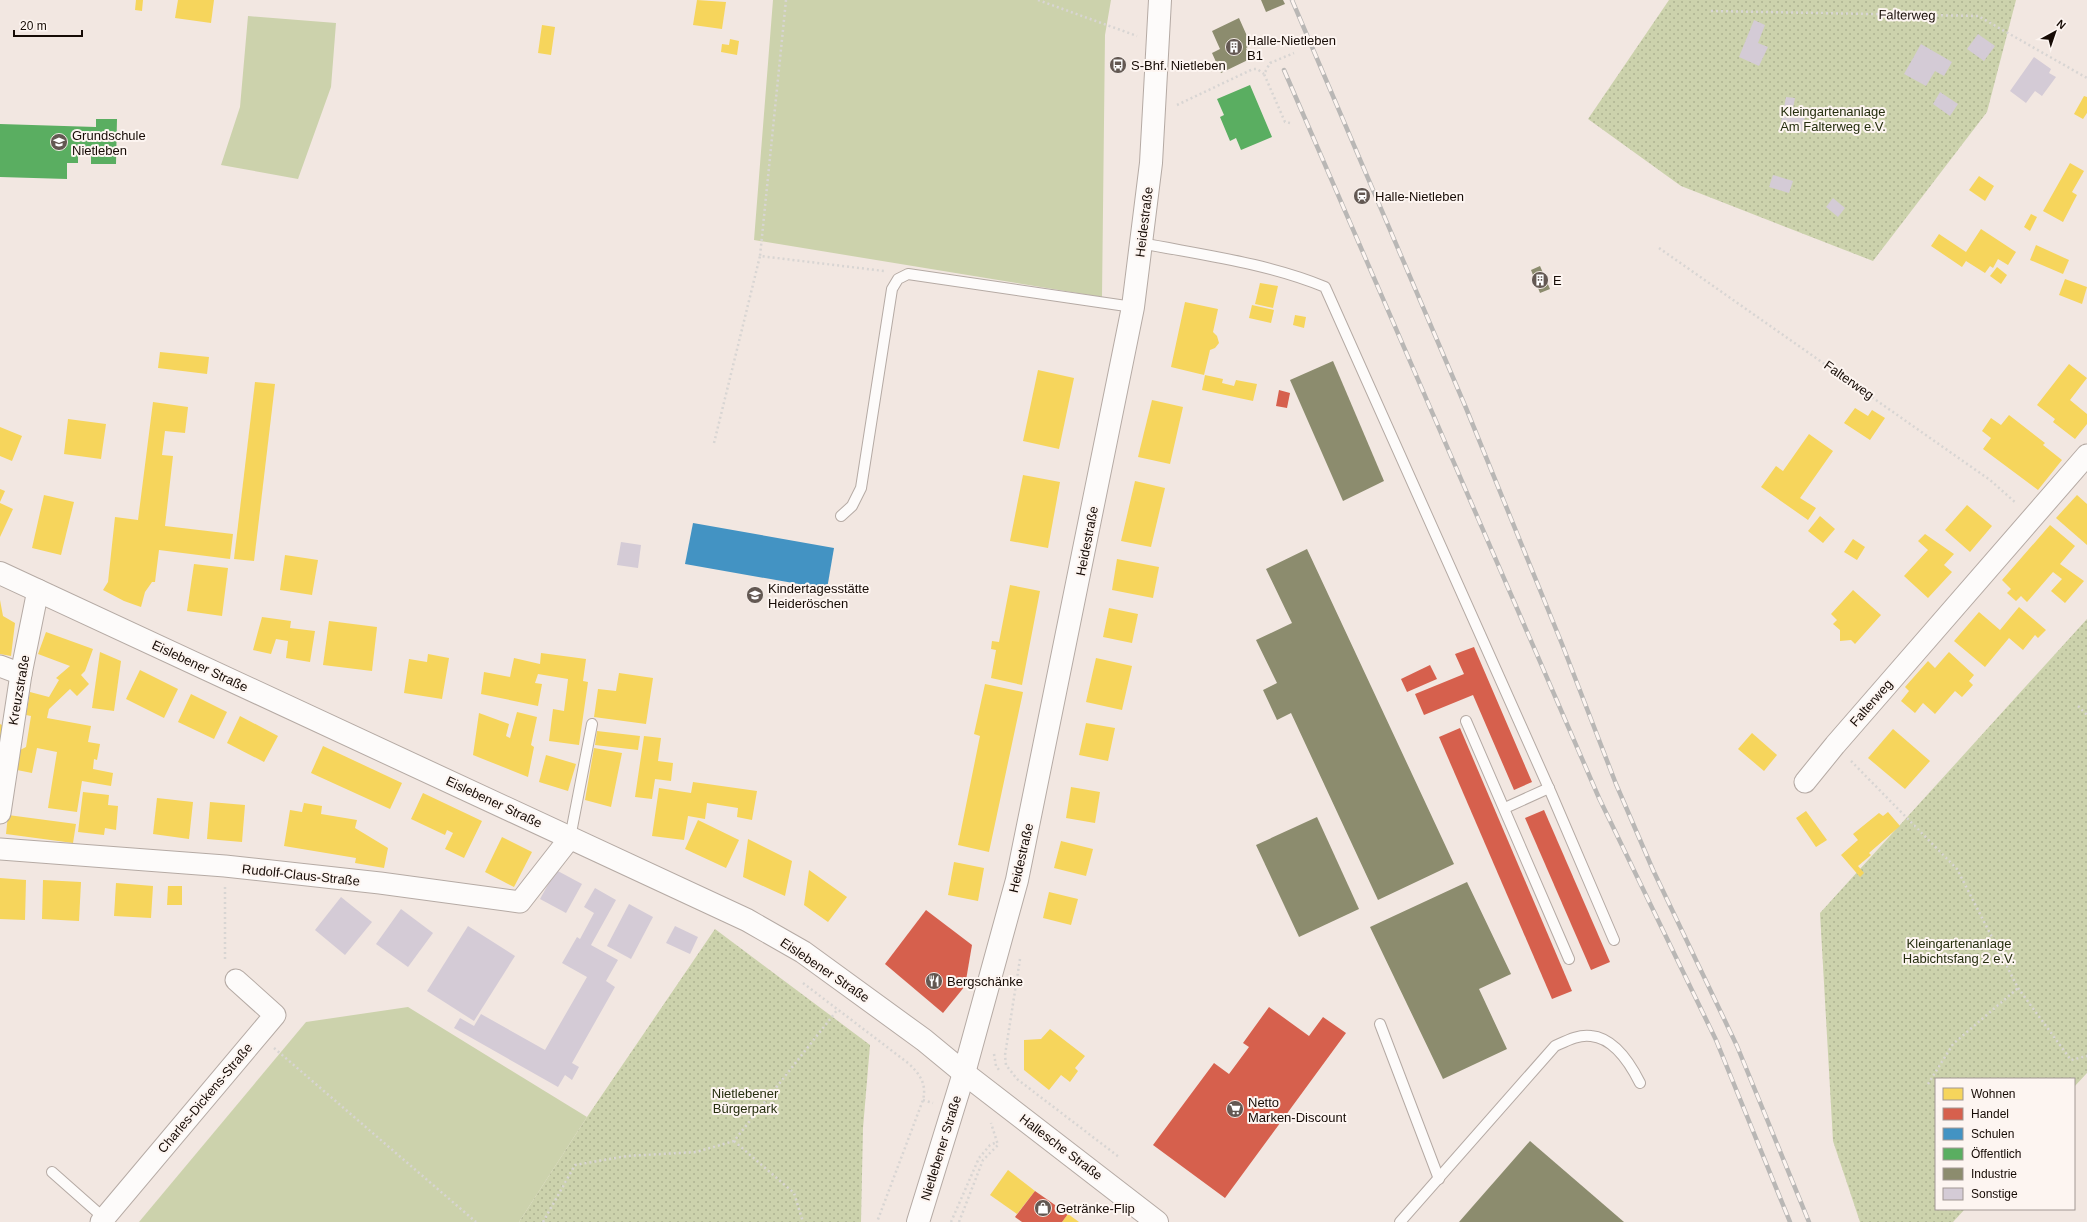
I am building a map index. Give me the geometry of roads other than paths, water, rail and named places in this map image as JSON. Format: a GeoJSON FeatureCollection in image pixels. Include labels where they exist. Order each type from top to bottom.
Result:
{"type":"FeatureCollection","features":[{"type":"Feature","properties":{"kind":"street","name":"Heidestraße"},"geometry":{"type":"LineString","coordinates":[[964,1073],[1017,880],[1134,307],[1151,163],[1160,0]]}},
{"type":"Feature","properties":{"kind":"street","name":"Falterweg"},"geometry":{"type":"LineString","coordinates":[[1805,782],[1835,745],[2087,455]]}},
{"type":"Feature","properties":{"kind":"street","name":"Eislebener Straße"},"geometry":{"type":"LineString","coordinates":[[0,572],[747,920],[803,952],[924,1040],[964,1073]]}},
{"type":"Feature","properties":{"kind":"street","name":"Kreuzstraße"},"geometry":{"type":"LineString","coordinates":[[0,813],[21,674],[38,590]]}},
{"type":"Feature","properties":{"kind":"street"},"geometry":{"type":"LineString","coordinates":[[0,666],[21,674]]}},
{"type":"Feature","properties":{"kind":"street","name":"Rudolf-Claus-Straße"},"geometry":{"type":"LineString","coordinates":[[0,849],[225,866],[380,883],[520,902],[570,838]]}},
{"type":"Feature","properties":{"kind":"street","name":"Charles-Dickens-Straße"},"geometry":{"type":"LineString","coordinates":[[102,1220],[275,1015],[236,980]]}},
{"type":"Feature","properties":{"kind":"street","name":"Nietlebener Straße"},"geometry":{"type":"LineString","coordinates":[[918,1222],[964,1073]]}},
{"type":"Feature","properties":{"kind":"street","name":"Hallesche Straße"},"geometry":{"type":"LineString","coordinates":[[964,1073],[1157,1222]]}},
{"type":"Feature","properties":{"kind":"lane"},"geometry":{"type":"LineString","coordinates":[[1141,243],[1260,267],[1311,281],[1325,287],[1549,788],[1614,940]]}},
{"type":"Feature","properties":{"kind":"lane"},"geometry":{"type":"LineString","coordinates":[[841,516],[852,506],[861,488],[892,289],[898,279],[908,274],[1134,307]]}},
{"type":"Feature","properties":{"kind":"lane"},"geometry":{"type":"LineString","coordinates":[[1466,721],[1570,959]]}},
{"type":"Feature","properties":{"kind":"lane"},"geometry":{"type":"LineString","coordinates":[[570,838],[592,724]]}},
{"type":"Feature","properties":{"kind":"lane"},"geometry":{"type":"LineString","coordinates":[[1505,808],[1549,788]]}},
{"type":"Feature","properties":{"kind":"lane"},"geometry":{"type":"LineString","coordinates":[[1380,1024],[1439,1179]]}},
{"type":"Feature","properties":{"kind":"lane"},"geometry":{"type":"LineString","coordinates":[[1400,1222],[1556,1046],[1569,1039],[1590,1036],[1605,1041],[1630,1063],[1640,1083]]}},
{"type":"Feature","properties":{"kind":"lane"},"geometry":{"type":"LineString","coordinates":[[52,1172],[102,1220]]}},
{"type":"Feature","properties":{"kind":"railway"},"geometry":{"type":"LineString","coordinates":[[1292,0],[1466,408],[1562,644],[1616,784],[1653,870],[1737,1046],[1809,1222]]}},
{"type":"Feature","properties":{"kind":"railway"},"geometry":{"type":"LineString","coordinates":[[1284,70],[1599,798],[1716,1040],[1790,1222]]}},
{"type":"Feature","properties":{"kind":"place","name":"Halle-Nietleben B1"},"geometry":{"type":"Point","coordinates":[1234,47]}},
{"type":"Feature","properties":{"kind":"place","name":"S-Bhf. Nietleben"},"geometry":{"type":"Point","coordinates":[1118,65]}},
{"type":"Feature","properties":{"kind":"place","name":"Grundschule Nietleben"},"geometry":{"type":"Point","coordinates":[59,142]}},
{"type":"Feature","properties":{"kind":"place","name":"Halle-Nietleben"},"geometry":{"type":"Point","coordinates":[1362,196]}},
{"type":"Feature","properties":{"kind":"place","name":"E"},"geometry":{"type":"Point","coordinates":[1540,280]}},
{"type":"Feature","properties":{"kind":"place","name":"Kindertagesstätte Heideröschen"},"geometry":{"type":"Point","coordinates":[755,595]}},
{"type":"Feature","properties":{"kind":"place","name":"Bergschänke"},"geometry":{"type":"Point","coordinates":[934,981]}},
{"type":"Feature","properties":{"kind":"place","name":"Netto Marken-Discount"},"geometry":{"type":"Point","coordinates":[1235,1109]}},
{"type":"Feature","properties":{"kind":"place","name":"Getränke-Flip"},"geometry":{"type":"Point","coordinates":[1043,1208]}},
{"type":"Feature","properties":{"kind":"park label","name":"Kleingartenanlage Am Falterweg e.V."},"geometry":{"type":"Point","coordinates":[1833,118]}},
{"type":"Feature","properties":{"kind":"park label","name":"Kleingartenanlage Habichtsfang 2 e.V."},"geometry":{"type":"Point","coordinates":[1959,950]}},
{"type":"Feature","properties":{"kind":"park label","name":"Nietlebener Bürgerpark"},"geometry":{"type":"Point","coordinates":[745,1100]}}]}
